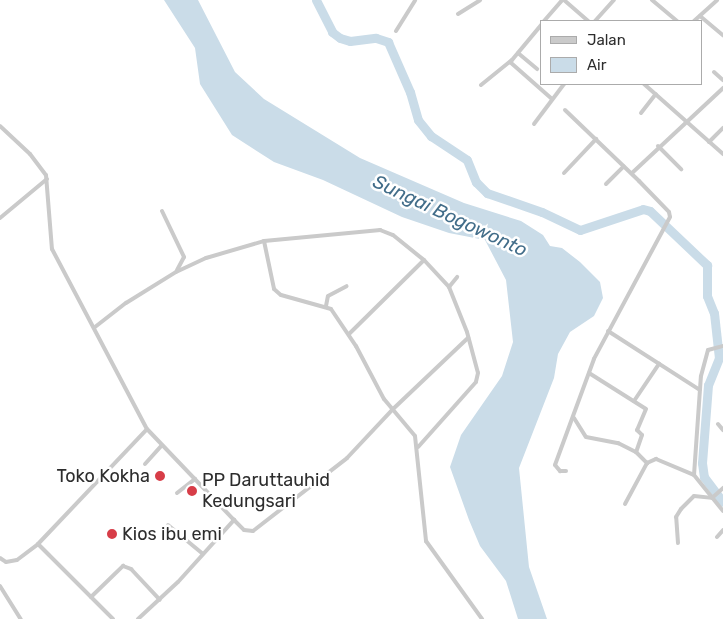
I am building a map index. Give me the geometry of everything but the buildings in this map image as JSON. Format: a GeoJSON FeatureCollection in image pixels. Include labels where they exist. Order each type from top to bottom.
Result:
{"type":"FeatureCollection","features":[{"type":"Feature","properties":{"kind":"street"},"geometry":{"type":"LineString","coordinates":[[396,31],[415,0]]}},
{"type":"Feature","properties":{"kind":"street"},"geometry":{"type":"LineString","coordinates":[[458,14],[480,0]]}},
{"type":"Feature","properties":{"kind":"street"},"geometry":{"type":"LineString","coordinates":[[545,20],[563,0],[587,20]]}},
{"type":"Feature","properties":{"kind":"street"},"geometry":{"type":"LineString","coordinates":[[596,20],[614,0]]}},
{"type":"Feature","properties":{"kind":"street"},"geometry":{"type":"LineString","coordinates":[[652,0],[676,20]]}},
{"type":"Feature","properties":{"kind":"street"},"geometry":{"type":"LineString","coordinates":[[695,20],[717,0]]}},
{"type":"Feature","properties":{"kind":"street"},"geometry":{"type":"LineString","coordinates":[[700,16],[723,35]]}},
{"type":"Feature","properties":{"kind":"street"},"geometry":{"type":"LineString","coordinates":[[481,85],[510,62],[540,26]]}},
{"type":"Feature","properties":{"kind":"street"},"geometry":{"type":"LineString","coordinates":[[518,53],[537,68]]}},
{"type":"Feature","properties":{"kind":"street"},"geometry":{"type":"LineString","coordinates":[[510,62],[552,99]]}},
{"type":"Feature","properties":{"kind":"street"},"geometry":{"type":"LineString","coordinates":[[714,72],[723,80]]}},
{"type":"Feature","properties":{"kind":"street"},"geometry":{"type":"LineString","coordinates":[[534,124],[563,85]]}},
{"type":"Feature","properties":{"kind":"street"},"geometry":{"type":"LineString","coordinates":[[645,85],[723,154]]}},
{"type":"Feature","properties":{"kind":"street"},"geometry":{"type":"LineString","coordinates":[[632,173],[658,146],[688,123],[722,92]]}},
{"type":"Feature","properties":{"kind":"street"},"geometry":{"type":"LineString","coordinates":[[641,113],[656,94]]}},
{"type":"Feature","properties":{"kind":"street"},"geometry":{"type":"LineString","coordinates":[[565,110],[632,173],[669,212],[668,224],[608,331],[589,373],[574,418],[554,465],[560,471],[566,471]]}},
{"type":"Feature","properties":{"kind":"street"},"geometry":{"type":"LineString","coordinates":[[0,126],[38,163],[47,179],[48,224],[52,249],[63,276],[95,327],[146,429],[247,531],[260,526],[347,458],[392,410],[468,338]]}},
{"type":"Feature","properties":{"kind":"street"},"geometry":{"type":"LineString","coordinates":[[709,142],[723,128]]}},
{"type":"Feature","properties":{"kind":"street"},"geometry":{"type":"LineString","coordinates":[[564,173],[596,139]]}},
{"type":"Feature","properties":{"kind":"street"},"geometry":{"type":"LineString","coordinates":[[658,146],[681,169]]}},
{"type":"Feature","properties":{"kind":"street"},"geometry":{"type":"LineString","coordinates":[[606,184],[624,166]]}},
{"type":"Feature","properties":{"kind":"street"},"geometry":{"type":"LineString","coordinates":[[0,218],[47,179]]}},
{"type":"Feature","properties":{"kind":"street"},"geometry":{"type":"LineString","coordinates":[[162,212],[184,257],[176,272]]}},
{"type":"Feature","properties":{"kind":"street"},"geometry":{"type":"LineString","coordinates":[[95,327],[126,303],[176,272],[206,258],[264,241],[380,230],[394,235],[424,260],[449,287],[468,338],[478,373],[476,382],[418,447]]}},
{"type":"Feature","properties":{"kind":"street"},"geometry":{"type":"LineString","coordinates":[[264,241],[277,293],[326,306],[348,334],[392,410],[415,436],[418,447],[422,526],[426,541],[482,619]]}},
{"type":"Feature","properties":{"kind":"street"},"geometry":{"type":"LineString","coordinates":[[348,334],[424,260]]}},
{"type":"Feature","properties":{"kind":"street"},"geometry":{"type":"LineString","coordinates":[[449,287],[457,277]]}},
{"type":"Feature","properties":{"kind":"street"},"geometry":{"type":"LineString","coordinates":[[326,306],[328,296],[347,286]]}},
{"type":"Feature","properties":{"kind":"street"},"geometry":{"type":"LineString","coordinates":[[608,331],[700,390]]}},
{"type":"Feature","properties":{"kind":"street"},"geometry":{"type":"LineString","coordinates":[[694,475],[700,390],[708,353],[713,347],[723,346]]}},
{"type":"Feature","properties":{"kind":"street"},"geometry":{"type":"LineString","coordinates":[[634,401],[659,364]]}},
{"type":"Feature","properties":{"kind":"street"},"geometry":{"type":"LineString","coordinates":[[589,373],[646,409],[637,430],[642,435],[636,452]]}},
{"type":"Feature","properties":{"kind":"street"},"geometry":{"type":"LineString","coordinates":[[574,418],[586,437],[618,443],[636,452],[646,463]]}},
{"type":"Feature","properties":{"kind":"street"},"geometry":{"type":"LineString","coordinates":[[718,424],[723,430]]}},
{"type":"Feature","properties":{"kind":"street"},"geometry":{"type":"LineString","coordinates":[[0,558],[6,562],[17,560],[38,544],[146,429]]}},
{"type":"Feature","properties":{"kind":"street"},"geometry":{"type":"LineString","coordinates":[[145,464],[161,446]]}},
{"type":"Feature","properties":{"kind":"street"},"geometry":{"type":"LineString","coordinates":[[625,504],[646,463],[656,459],[694,475],[723,511]]}},
{"type":"Feature","properties":{"kind":"street"},"geometry":{"type":"LineString","coordinates":[[177,493],[195,479]]}},
{"type":"Feature","properties":{"kind":"street"},"geometry":{"type":"LineString","coordinates":[[678,543],[676,517],[681,509],[694,496],[713,497],[722,489]]}},
{"type":"Feature","properties":{"kind":"street"},"geometry":{"type":"LineString","coordinates":[[138,619],[160,600],[234,520]]}},
{"type":"Feature","properties":{"kind":"street"},"geometry":{"type":"LineString","coordinates":[[168,525],[203,554]]}},
{"type":"Feature","properties":{"kind":"street"},"geometry":{"type":"LineString","coordinates":[[717,537],[723,530]]}},
{"type":"Feature","properties":{"kind":"street"},"geometry":{"type":"LineString","coordinates":[[38,544],[113,619]]}},
{"type":"Feature","properties":{"kind":"street"},"geometry":{"type":"LineString","coordinates":[[91,597],[123,566],[131,569],[160,600]]}},
{"type":"Feature","properties":{"kind":"street"},"geometry":{"type":"LineString","coordinates":[[0,586],[21,619]]}},
{"type":"Feature","properties":{"kind":"street"},"geometry":{"type":"LineString","coordinates":[[143,615],[146,619]]}},
{"type":"Feature","properties":{"kind":"water","name":"Sungai Bogowonto"},"geometry":{"type":"Polygon","coordinates":[[[164,0],[198,0],[235,72],[264,99],[360,158],[464,203],[521,221],[543,235],[550,246],[562,248],[580,262],[600,282],[603,298],[594,316],[570,332],[558,354],[554,378],[519,468],[529,567],[547,619],[518,619],[506,581],[480,546],[450,467],[461,435],[502,376],[513,342],[506,280],[485,240],[449,233],[402,217],[323,180],[274,162],[232,135],[200,84],[195,48],[164,0]]]}},
{"type":"Feature","properties":{"kind":"waterway"},"geometry":{"type":"LineString","coordinates":[[316,0],[332,32],[340,38],[350,41],[376,38],[388,42],[410,92],[418,120],[431,136],[467,160],[476,182],[487,193],[542,212],[580,230],[643,209],[650,211],[707,265],[707,296],[714,313],[719,358],[708,385],[702,463],[704,477],[723,502]]}},
{"type":"Feature","properties":{"kind":"place","name":"Toko Kokha"},"geometry":{"type":"Point","coordinates":[160,476]}},
{"type":"Feature","properties":{"kind":"place","name":"PP Daruttauhid Kedungsari"},"geometry":{"type":"Point","coordinates":[192,491]}},
{"type":"Feature","properties":{"kind":"place","name":"Kios ibu emi"},"geometry":{"type":"Point","coordinates":[112,534]}}]}
